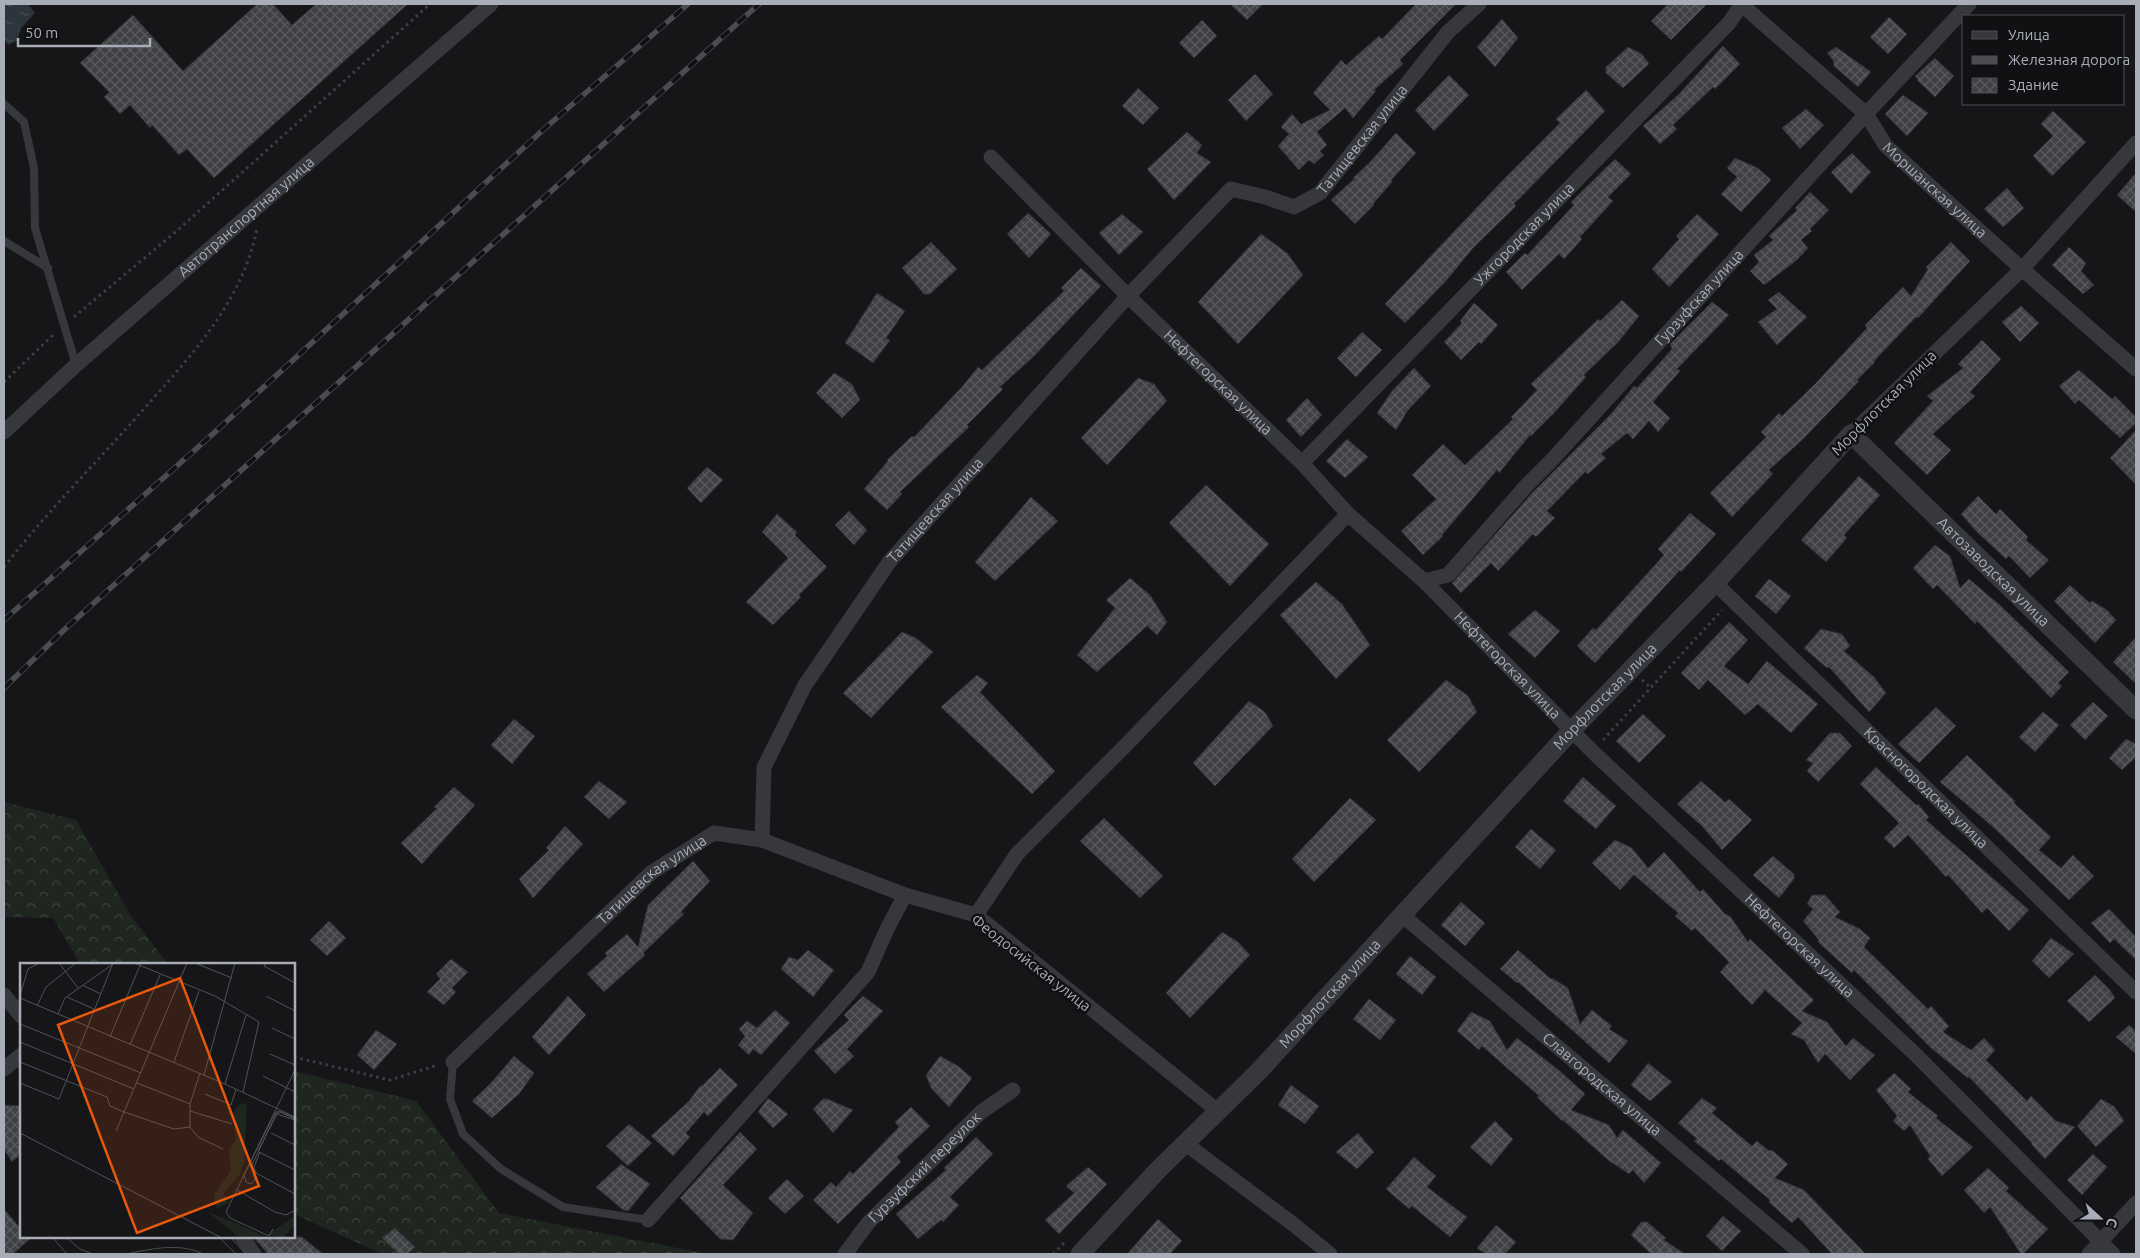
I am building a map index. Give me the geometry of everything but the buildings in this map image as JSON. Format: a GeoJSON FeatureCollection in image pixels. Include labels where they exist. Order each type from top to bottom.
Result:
{"type":"FeatureCollection","features":[{"type":"Feature","properties":{"kind":"street","name":"Автотранспортная улица"},"geometry":{"type":"LineString","coordinates":[[4,432],[76,365],[492,4]]}},
{"type":"Feature","properties":{"kind":"street","name":"Татищевская улица"},"geometry":{"type":"LineString","coordinates":[[453,1062],[652,872],[714,834],[762,840],[764,767],[805,685],[890,561],[1128,296],[1231,189],[1265,196],[1294,207],[1320,193],[1448,32],[1479,4]]}},
{"type":"Feature","properties":{"kind":"street","name":"Моршанская улица"},"geometry":{"type":"LineString","coordinates":[[1741,4],[1866,114],[1886,146],[2136,369]]}},
{"type":"Feature","properties":{"kind":"street","name":"Ужгородская улица"},"geometry":{"type":"LineString","coordinates":[[1302,463],[1729,23],[1741,4]]}},
{"type":"Feature","properties":{"kind":"street","name":"Гурзуфская улица"},"geometry":{"type":"LineString","coordinates":[[1424,581],[1448,576],[1526,486],[1969,4]]}},
{"type":"Feature","properties":{"kind":"street","name":"Морфлотская улица"},"geometry":{"type":"LineString","coordinates":[[1080,1254],[1158,1170],[1219,1112],[1572,731],[1715,583],[1851,434],[2022,269],[2136,143]]}},
{"type":"Feature","properties":{"kind":"street","name":"Нефтегорская улица"},"geometry":{"type":"LineString","coordinates":[[991,157],[1128,296],[1302,463],[1348,514],[1424,581],[1593,752],[1914,1054],[2113,1254]]}},
{"type":"Feature","properties":{"kind":"street","name":"Автозаводская улица"},"geometry":{"type":"LineString","coordinates":[[1851,434],[2136,710]]}},
{"type":"Feature","properties":{"kind":"street"},"geometry":{"type":"LineString","coordinates":[[976,915],[1017,854],[1134,736],[1348,514]]}},
{"type":"Feature","properties":{"kind":"street","name":"Красногородская улица"},"geometry":{"type":"LineString","coordinates":[[1715,583],[2136,992]]}},
{"type":"Feature","properties":{"kind":"street","name":"Феодосийская улица"},"geometry":{"type":"LineString","coordinates":[[762,840],[906,895],[976,915],[1219,1112]]}},
{"type":"Feature","properties":{"kind":"street"},"geometry":{"type":"LineString","coordinates":[[648,1220],[868,972],[886,929],[906,895]]}},
{"type":"Feature","properties":{"kind":"street","name":"Славгородская улица"},"geometry":{"type":"LineString","coordinates":[[1402,915],[1802,1254]]}},
{"type":"Feature","properties":{"kind":"street"},"geometry":{"type":"LineString","coordinates":[[4,995],[20,1015]]}},
{"type":"Feature","properties":{"kind":"street"},"geometry":{"type":"LineString","coordinates":[[4,1070],[20,1056]]}},
{"type":"Feature","properties":{"kind":"street","name":"Гурзуфский переулок"},"geometry":{"type":"LineString","coordinates":[[845,1254],[868,1223],[974,1119],[1013,1090]]}},
{"type":"Feature","properties":{"kind":"street"},"geometry":{"type":"LineString","coordinates":[[1186,1144],[1330,1254]]}},
{"type":"Feature","properties":{"kind":"street"},"geometry":{"type":"LineString","coordinates":[[2089,1254],[2136,1203]]}},
{"type":"Feature","properties":{"kind":"street"},"geometry":{"type":"LineString","coordinates":[[243,1238],[254,1254]]}},
{"type":"Feature","properties":{"kind":"lane"},"geometry":{"type":"LineString","coordinates":[[4,104],[24,122],[34,168],[35,228],[76,365]]}},
{"type":"Feature","properties":{"kind":"lane"},"geometry":{"type":"LineString","coordinates":[[4,240],[48,268]]}},
{"type":"Feature","properties":{"kind":"lane"},"geometry":{"type":"LineString","coordinates":[[453,1062],[450,1099],[463,1134],[501,1169],[563,1207],[648,1220]]}},
{"type":"Feature","properties":{"kind":"path"},"geometry":{"type":"LineString","coordinates":[[4,382],[64,325],[178,229],[430,4]]}},
{"type":"Feature","properties":{"kind":"path"},"geometry":{"type":"LineString","coordinates":[[4,567],[32,531],[198,347],[231,298],[251,255],[262,203]]}},
{"type":"Feature","properties":{"kind":"path"},"geometry":{"type":"LineString","coordinates":[[1593,752],[1732,600]]}},
{"type":"Feature","properties":{"kind":"path"},"geometry":{"type":"LineString","coordinates":[[295,1056],[390,1080],[453,1062]]}},
{"type":"Feature","properties":{"kind":"green space"},"geometry":{"type":"Polygon","coordinates":[[[4,802],[76,820],[131,916],[167,963],[79,963],[53,918],[4,917],[4,802]]]}},
{"type":"Feature","properties":{"kind":"green space"},"geometry":{"type":"Polygon","coordinates":[[[295,1071],[416,1101],[499,1213],[708,1254],[382,1254],[295,1214],[295,1071]]]}},
{"type":"Feature","properties":{"kind":"water"},"geometry":{"type":"Polygon","coordinates":[[[4,4],[28,4],[35,13],[21,28],[17,41],[8,45],[4,39],[4,4]]]}},
{"type":"Feature","properties":{"kind":"tram line"},"geometry":{"type":"LineString","coordinates":[[53,1238],[67,1254]]}},
{"type":"Feature","properties":{"kind":"tram line"},"geometry":{"type":"LineString","coordinates":[[67,1238],[80,1249],[93,1254]]}},
{"type":"Feature","properties":{"kind":"tram line"},"geometry":{"type":"LineString","coordinates":[[220,1238],[236,1254]]}},
{"type":"Feature","properties":{"kind":"tram line"},"geometry":{"type":"LineString","coordinates":[[231,1238],[246,1254]]}},
{"type":"Feature","properties":{"kind":"tram line"},"geometry":{"type":"LineString","coordinates":[[126,1254],[175,1247],[194,1250],[203,1254]]}},
{"type":"Feature","properties":{"kind":"railway"},"geometry":{"type":"LineString","coordinates":[[4,620],[215,432],[544,129],[688,4]]}},
{"type":"Feature","properties":{"kind":"railway"},"geometry":{"type":"LineString","coordinates":[[4,688],[65,629],[759,4]]}}]}
